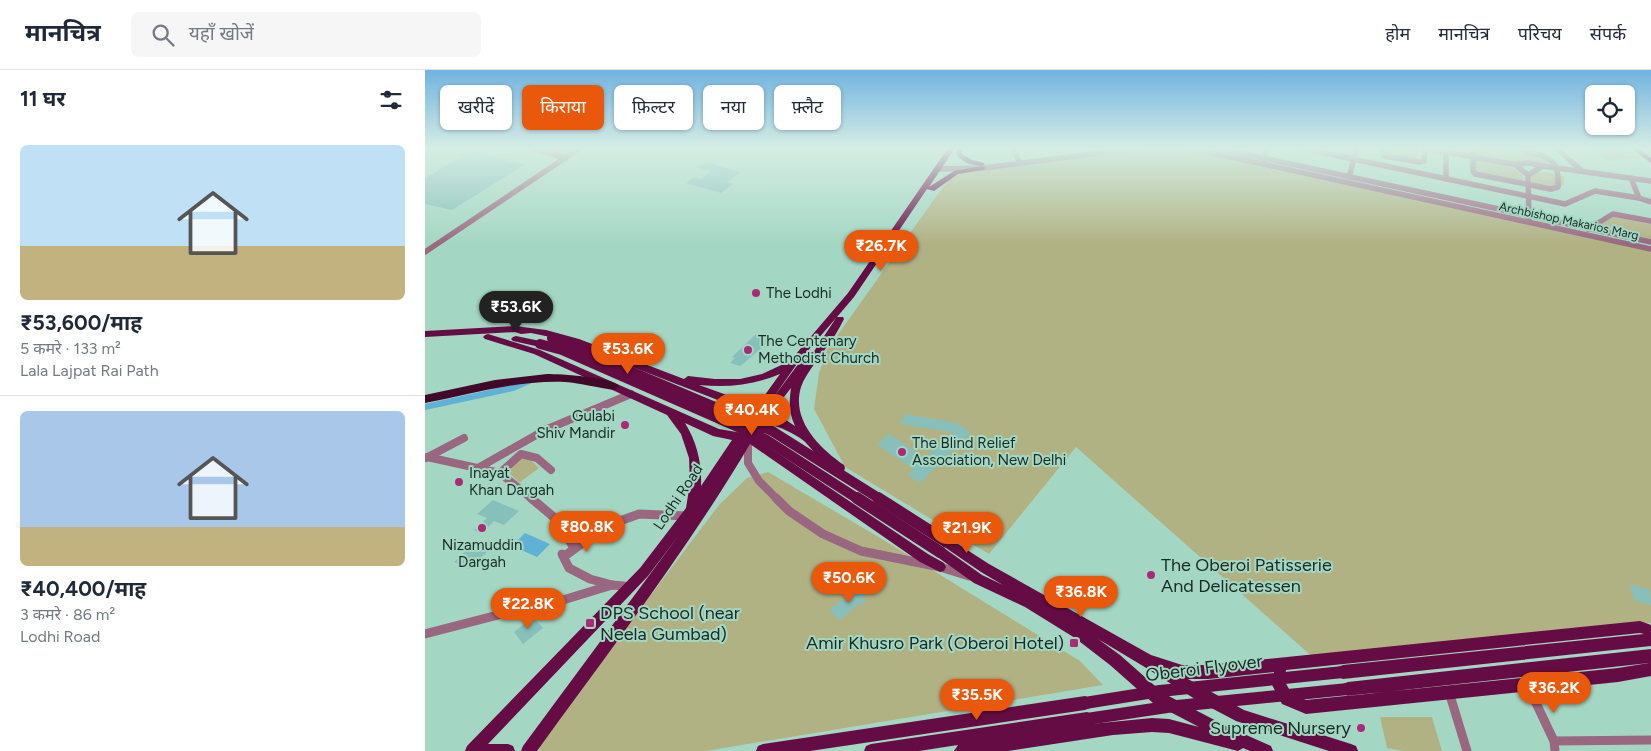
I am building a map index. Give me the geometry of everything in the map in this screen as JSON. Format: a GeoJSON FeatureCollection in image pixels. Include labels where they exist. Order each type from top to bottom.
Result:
{"type":"FeatureCollection","features":[{"type":"Feature","properties":{"kind":"highway"},"geometry":{"type":"LineString","coordinates":[[425,399],[525,379],[568,378],[614,386]]}},
{"type":"Feature","properties":{"kind":"main road","name":"Lodhi Road"},"geometry":{"type":"LineString","coordinates":[[757,418],[796,359],[851,295],[934,180]]}},
{"type":"Feature","properties":{"kind":"main road","name":"Lodhi Road"},"geometry":{"type":"LineString","coordinates":[[744,437],[737,430],[739,424],[746,419],[757,418],[779,399],[804,361],[840,319],[936,180]]}},
{"type":"Feature","properties":{"kind":"main road"},"geometry":{"type":"LineString","coordinates":[[931,189],[945,180]]}},
{"type":"Feature","properties":{"kind":"main road"},"geometry":{"type":"LineString","coordinates":[[805,437],[796,410],[796,389],[806,369],[840,319]]}},
{"type":"Feature","properties":{"kind":"main road"},"geometry":{"type":"LineString","coordinates":[[425,334],[515,329],[537,330],[570,338],[658,374],[745,406],[757,418],[782,423],[805,437],[833,464],[955,542],[981,573],[1148,661],[1203,696],[1241,716],[1351,751]]}},
{"type":"Feature","properties":{"kind":"main road"},"geometry":{"type":"LineString","coordinates":[[515,329],[552,338],[772,431],[981,573],[1080,634],[1115,660],[1158,698],[1261,749]]}},
{"type":"Feature","properties":{"kind":"main road"},"geometry":{"type":"LineString","coordinates":[[425,339],[488,337],[538,348],[562,350],[765,439],[944,547]]}},
{"type":"Feature","properties":{"kind":"main road"},"geometry":{"type":"LineString","coordinates":[[538,348],[577,370],[717,433],[744,437],[924,558],[940,566]]}},
{"type":"Feature","properties":{"kind":"main road"},"geometry":{"type":"LineString","coordinates":[[658,374],[701,382],[737,384],[766,376],[780,370],[796,359]]}},
{"type":"Feature","properties":{"kind":"main road"},"geometry":{"type":"LineString","coordinates":[[691,421],[711,412],[716,403],[715,395]]}},
{"type":"Feature","properties":{"kind":"main road"},"geometry":{"type":"LineString","coordinates":[[662,407],[678,420],[688,434],[691,446],[694,463],[694,489],[693,501],[687,516]]}},
{"type":"Feature","properties":{"kind":"main road","name":"Lodhi Road"},"geometry":{"type":"LineString","coordinates":[[472,751],[629,589],[687,516],[744,437],[757,434],[762,430],[763,425],[757,418]]}},
{"type":"Feature","properties":{"kind":"main road","name":"Lodhi Road"},"geometry":{"type":"LineString","coordinates":[[529,751],[673,554],[724,478],[744,437]]}},
{"type":"Feature","properties":{"kind":"main road"},"geometry":{"type":"LineString","coordinates":[[1148,661],[1173,670],[1191,673],[1290,665],[1640,627],[1651,632]]}},
{"type":"Feature","properties":{"kind":"main road","name":"Oberoi Flyover"},"geometry":{"type":"LineString","coordinates":[[763,751],[1160,692],[1651,640]]}},
{"type":"Feature","properties":{"kind":"main road"},"geometry":{"type":"LineString","coordinates":[[1290,665],[1279,675],[1278,683],[1287,699],[1306,707],[1619,675],[1648,661]]}},
{"type":"Feature","properties":{"kind":"main road"},"geometry":{"type":"LineString","coordinates":[[871,751],[1167,707],[1648,661]]}},
{"type":"Feature","properties":{"kind":"main road"},"geometry":{"type":"LineString","coordinates":[[961,751],[1113,728],[1152,725],[1169,726],[1261,749]]}},
{"type":"Feature","properties":{"kind":"main road"},"geometry":{"type":"LineString","coordinates":[[489,751],[508,751]]}},
{"type":"Feature","properties":{"kind":"street"},"geometry":{"type":"LineString","coordinates":[[425,246],[528,180]]}},
{"type":"Feature","properties":{"kind":"street"},"geometry":{"type":"LineString","coordinates":[[425,252],[530,180]]}},
{"type":"Feature","properties":{"kind":"street","name":"Archbishop Makarios Marg"},"geometry":{"type":"LineString","coordinates":[[1342,180],[1529,219],[1651,242]]}},
{"type":"Feature","properties":{"kind":"street","name":"Archbishop Makarios Marg"},"geometry":{"type":"LineString","coordinates":[[1361,180],[1651,249]]}},
{"type":"Feature","properties":{"kind":"street"},"geometry":{"type":"LineString","coordinates":[[1450,180],[1565,204],[1595,190],[1651,202]]}},
{"type":"Feature","properties":{"kind":"street"},"geometry":{"type":"LineString","coordinates":[[1503,180],[1556,189],[1559,186],[1559,180]]}},
{"type":"Feature","properties":{"kind":"street"},"geometry":{"type":"LineString","coordinates":[[1528,180],[1529,219]]}},
{"type":"Feature","properties":{"kind":"street"},"geometry":{"type":"LineString","coordinates":[[1632,180],[1639,198]]}},
{"type":"Feature","properties":{"kind":"street"},"geometry":{"type":"LineString","coordinates":[[1587,229],[1613,214],[1651,221]]}},
{"type":"Feature","properties":{"kind":"street"},"geometry":{"type":"LineString","coordinates":[[478,468],[497,460],[526,440],[549,428],[631,394]]}},
{"type":"Feature","properties":{"kind":"street"},"geometry":{"type":"LineString","coordinates":[[744,437],[748,463],[759,480],[789,511],[823,534],[861,551],[981,573]]}},
{"type":"Feature","properties":{"kind":"street"},"geometry":{"type":"LineString","coordinates":[[426,458],[464,438]]}},
{"type":"Feature","properties":{"kind":"street"},"geometry":{"type":"LineString","coordinates":[[500,473],[521,454],[537,458],[551,470]]}},
{"type":"Feature","properties":{"kind":"street"},"geometry":{"type":"LineString","coordinates":[[426,458],[500,473],[556,519],[574,548]]}},
{"type":"Feature","properties":{"kind":"street"},"geometry":{"type":"LineString","coordinates":[[629,589],[624,586],[590,579],[569,568],[562,554],[566,554],[606,526],[639,514],[687,516]]}},
{"type":"Feature","properties":{"kind":"street"},"geometry":{"type":"LineString","coordinates":[[425,634],[540,604],[563,600],[612,584]]}},
{"type":"Feature","properties":{"kind":"street"},"geometry":{"type":"LineString","coordinates":[[1527,684],[1554,746],[1651,740]]}},
{"type":"Feature","properties":{"kind":"street"},"geometry":{"type":"LineString","coordinates":[[1449,692],[1467,751]]}},
{"type":"Feature","properties":{"kind":"green space"},"geometry":{"type":"Polygon","coordinates":[[[949,180],[1331,180],[1651,250],[1651,623],[1551,631],[1316,660],[1076,447],[989,554],[845,467],[814,409],[819,373],[827,350],[949,180]]]}},
{"type":"Feature","properties":{"kind":"green space"},"geometry":{"type":"Polygon","coordinates":[[[1507,180],[1523,180],[1523,183],[1507,180]]]}},
{"type":"Feature","properties":{"kind":"green space"},"geometry":{"type":"Polygon","coordinates":[[[1532,180],[1564,180],[1564,184],[1552,192],[1533,189],[1532,180]]]}},
{"type":"Feature","properties":{"kind":"green space"},"geometry":{"type":"Polygon","coordinates":[[[1614,217],[1651,224],[1651,240],[1595,228],[1614,217]]]}},
{"type":"Feature","properties":{"kind":"green space"},"geometry":{"type":"Polygon","coordinates":[[[524,454],[539,468],[519,483],[505,468],[524,454]]]}},
{"type":"Feature","properties":{"kind":"green space"},"geometry":{"type":"Polygon","coordinates":[[[768,472],[877,536],[1080,661],[1103,685],[706,751],[539,751],[541,740],[719,505],[747,478],[768,472]]]}},
{"type":"Feature","properties":{"kind":"green space"},"geometry":{"type":"Polygon","coordinates":[[[1380,717],[1432,717],[1442,751],[1403,751],[1387,748],[1380,717]]]}},
{"type":"Feature","properties":{"kind":"water"},"geometry":{"type":"Polygon","coordinates":[[[525,533],[550,544],[537,557],[512,546],[525,533]]]}},
{"type":"Feature","properties":{"kind":"building"},"geometry":{"type":"Polygon","coordinates":[[[425,180],[500,180],[452,210],[425,204],[425,180]]]}},
{"type":"Feature","properties":{"kind":"building"},"geometry":{"type":"Polygon","coordinates":[[[690,180],[730,180],[727,182],[733,184],[721,193],[686,183],[690,180]]]}},
{"type":"Feature","properties":{"kind":"building","name":"The Centenary Methodist Church"},"geometry":{"type":"Polygon","coordinates":[[[756,334],[771,340],[740,366],[730,363],[735,358],[732,357],[756,334]]]}},
{"type":"Feature","properties":{"kind":"building","name":"The Blind Relief Association, New Delhi"},"geometry":{"type":"Polygon","coordinates":[[[906,414],[956,423],[971,432],[920,483],[908,475],[914,469],[877,445],[889,434],[925,458],[953,432],[900,424],[906,414]]]}},
{"type":"Feature","properties":{"kind":"building"},"geometry":{"type":"Polygon","coordinates":[[[493,500],[519,511],[504,525],[494,521],[481,534],[474,530],[487,518],[477,514],[493,500]]]}},
{"type":"Feature","properties":{"kind":"building"},"geometry":{"type":"Polygon","coordinates":[[[473,544],[488,551],[469,569],[454,562],[473,544]]]}},
{"type":"Feature","properties":{"kind":"building"},"geometry":{"type":"Polygon","coordinates":[[[1630,584],[1650,590],[1651,605],[1634,600],[1630,584]]]}},
{"type":"Feature","properties":{"kind":"building"},"geometry":{"type":"Polygon","coordinates":[[[857,588],[866,592],[862,598],[866,600],[863,605],[860,603],[839,621],[830,609],[857,588]]]}},
{"type":"Feature","properties":{"kind":"building"},"geometry":{"type":"Polygon","coordinates":[[[533,617],[543,628],[523,644],[514,632],[533,617]]]}},
{"type":"Feature","properties":{"kind":"waterway"},"geometry":{"type":"LineString","coordinates":[[425,407],[513,388],[529,381]]}},
{"type":"Feature","properties":{"kind":"place","name":"The Lodhi"},"geometry":{"type":"Point","coordinates":[756,293]}},
{"type":"Feature","properties":{"kind":"place","name":"The Centenary Methodist Church"},"geometry":{"type":"Point","coordinates":[748,350]}},
{"type":"Feature","properties":{"kind":"place","name":"Gulabi Shiv Mandir"},"geometry":{"type":"Point","coordinates":[625,425]}},
{"type":"Feature","properties":{"kind":"place","name":"The Blind Relief Association, New Delhi"},"geometry":{"type":"Point","coordinates":[902,452]}},
{"type":"Feature","properties":{"kind":"place","name":"Inayat Khan Dargah"},"geometry":{"type":"Point","coordinates":[459,482]}},
{"type":"Feature","properties":{"kind":"place","name":"Nizamuddin Dargah"},"geometry":{"type":"Point","coordinates":[482,528]}},
{"type":"Feature","properties":{"kind":"place","name":"The Oberoi Patisserie And Delicatessen"},"geometry":{"type":"Point","coordinates":[1151,575]}},
{"type":"Feature","properties":{"kind":"place","name":"DPS School (near Neela Gumbad)"},"geometry":{"type":"Point","coordinates":[590,623]}},
{"type":"Feature","properties":{"kind":"place","name":"Amir Khusro Park (Oberoi Hotel)"},"geometry":{"type":"Point","coordinates":[1074,643]}},
{"type":"Feature","properties":{"kind":"place","name":"Supreme Nursery"},"geometry":{"type":"Point","coordinates":[1361,728]}}]}
